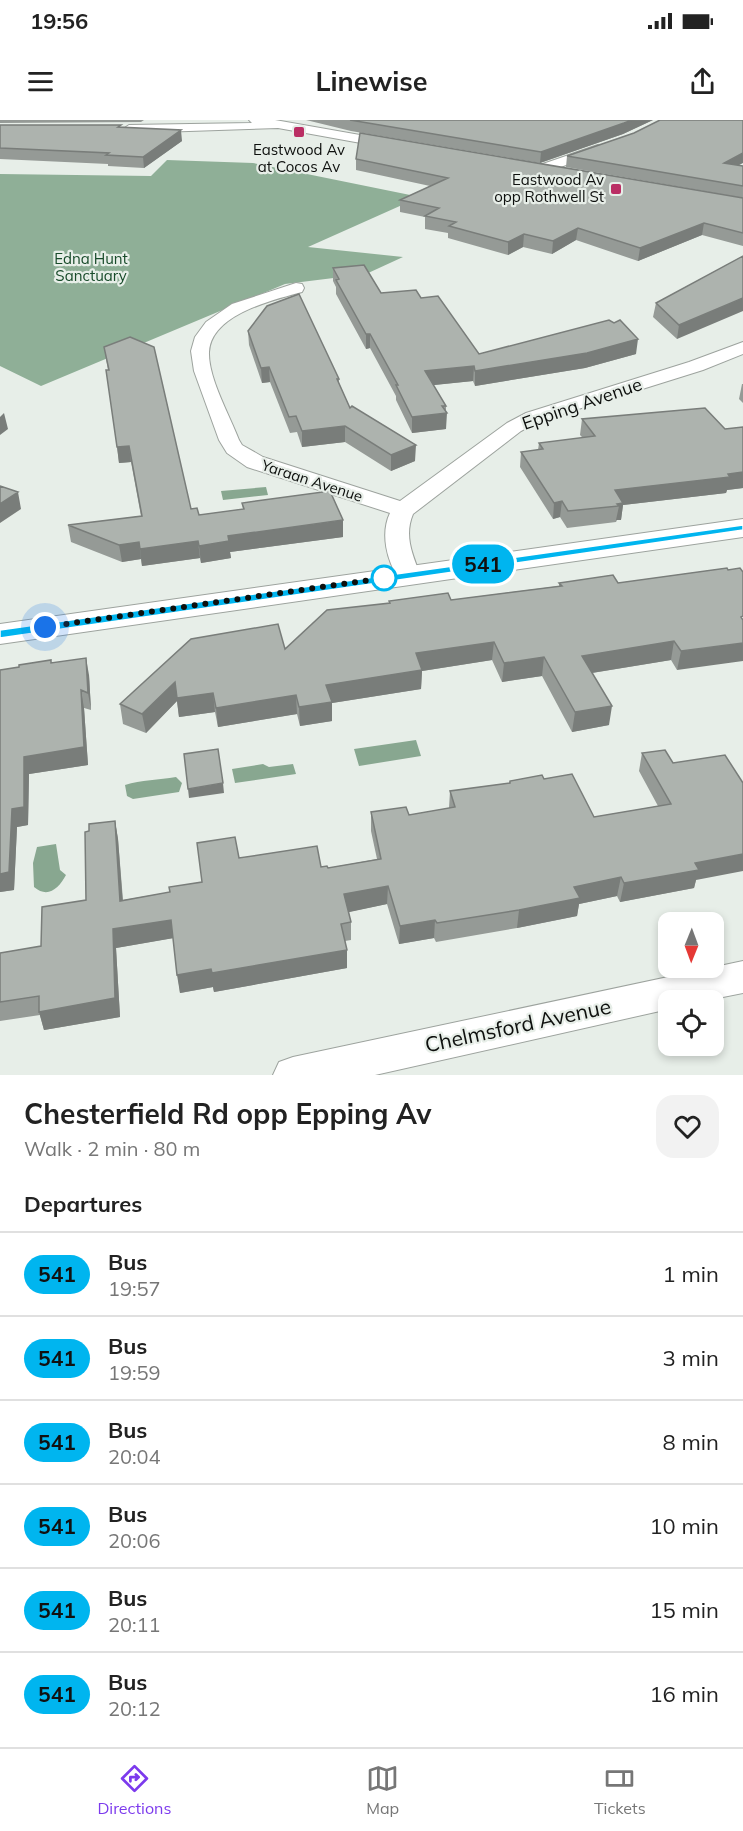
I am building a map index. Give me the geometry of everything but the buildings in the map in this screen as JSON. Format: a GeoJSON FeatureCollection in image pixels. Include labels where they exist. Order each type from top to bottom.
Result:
{"type":"FeatureCollection","features":[{"type":"Feature","properties":{"kind":"street"},"geometry":{"type":"LineString","coordinates":[[144,129],[188,126],[210,120]]}},
{"type":"Feature","properties":{"kind":"street"},"geometry":{"type":"LineString","coordinates":[[255,120],[409,148]]}},
{"type":"Feature","properties":{"kind":"street"},"geometry":{"type":"LineString","coordinates":[[120,129],[285,126]]}},
{"type":"Feature","properties":{"kind":"street"},"geometry":{"type":"LineString","coordinates":[[570,176],[534,169],[605,147]]}},
{"type":"Feature","properties":{"kind":"street","name":"Yaraan Avenue"},"geometry":{"type":"LineString","coordinates":[[296,288],[238,307],[218,321],[206,335],[200,350],[203,368],[229,440],[234,449],[255,462],[403,510]]}},
{"type":"Feature","properties":{"kind":"street","name":"Epping Avenue"},"geometry":{"type":"LineString","coordinates":[[403,510],[514,427],[533,417],[696,366],[743,347]]}},
{"type":"Feature","properties":{"kind":"street"},"geometry":{"type":"LineString","coordinates":[[403,510],[396,521],[394,534],[408,574]]}},
{"type":"Feature","properties":{"kind":"street"},"geometry":{"type":"LineString","coordinates":[[0,634],[743,528]]}},
{"type":"Feature","properties":{"kind":"street","name":"Chelmsford Avenue"},"geometry":{"type":"LineString","coordinates":[[293,1075],[743,977]]}},
{"type":"Feature","properties":{"kind":"green space","name":"Edna Hunt Sanctuary"},"geometry":{"type":"Polygon","coordinates":[[[167,160],[253,163],[420,197],[308,247],[403,257],[366,274],[285,284],[41,386],[0,366],[0,174],[151,176],[167,160]]]}},
{"type":"Feature","properties":{"kind":"shaded area"},"geometry":{"type":"Polygon","coordinates":[[[266,487],[268,495],[223,500],[221,491],[266,487]]]}},
{"type":"Feature","properties":{"kind":"shaded area"},"geometry":{"type":"Polygon","coordinates":[[[416,740],[421,756],[359,766],[354,749],[416,740]]]}},
{"type":"Feature","properties":{"kind":"shaded area"},"geometry":{"type":"Polygon","coordinates":[[[263,764],[269,767],[293,764],[296,774],[235,783],[232,769],[263,764]]]}},
{"type":"Feature","properties":{"kind":"shaded area"},"geometry":{"type":"Polygon","coordinates":[[[176,777],[182,783],[179,792],[133,799],[127,796],[125,785],[176,777]]]}},
{"type":"Feature","properties":{"kind":"shaded area"},"geometry":{"type":"Polygon","coordinates":[[[56,844],[60,870],[66,875],[56,888],[44,892],[34,887],[33,863],[37,847],[56,844]]]}},
{"type":"Feature","properties":{"kind":"bus line","name":"541"},"geometry":{"type":"LineString","coordinates":[[0,634],[743,528]]}},
{"type":"Feature","properties":{"kind":"place","name":"Eastwood Av at Cocos Av"},"geometry":{"type":"Point","coordinates":[299,132]}},
{"type":"Feature","properties":{"kind":"place","name":"Eastwood Av opp Rothwell St"},"geometry":{"type":"Point","coordinates":[616,189]}},
{"type":"Feature","properties":{"kind":"route"},"geometry":{"type":"LineString","coordinates":[[45,627],[386,578],[384,578]]}}]}
